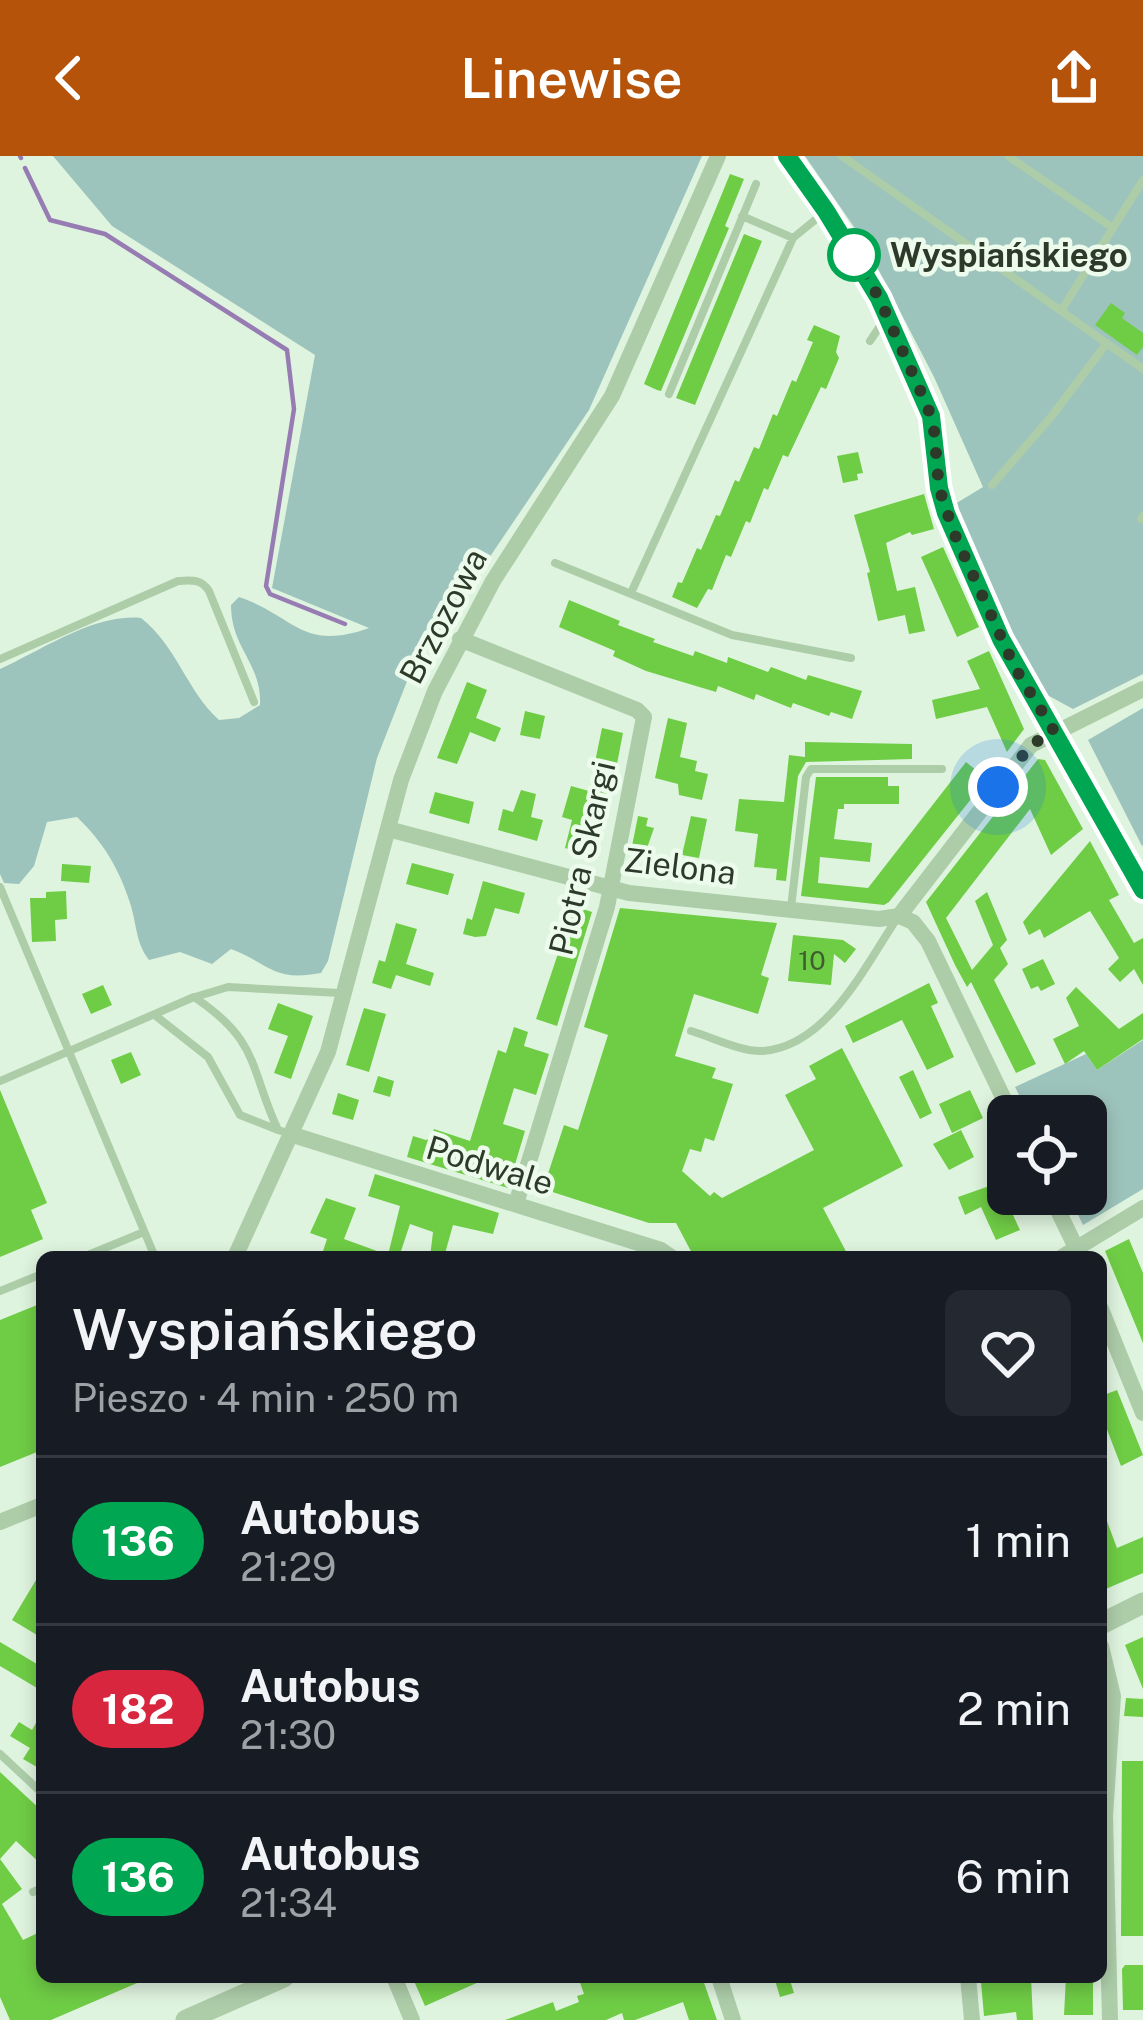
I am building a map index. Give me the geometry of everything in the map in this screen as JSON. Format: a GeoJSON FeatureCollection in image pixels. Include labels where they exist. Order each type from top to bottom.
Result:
{"type":"FeatureCollection","features":[{"type":"Feature","properties":{"kind":"street","name":"Brzozowa"},"geometry":{"type":"LineString","coordinates":[[237,1251],[284,1132],[328,1052],[424,716],[460,639],[501,568],[612,396],[718,156]]}},
{"type":"Feature","properties":{"kind":"street"},"geometry":{"type":"LineString","coordinates":[[787,156],[826,211],[888,316],[931,416],[946,513],[1015,668],[1143,890]]}},
{"type":"Feature","properties":{"kind":"street","name":"Piotra Skargi"},"geometry":{"type":"LineString","coordinates":[[460,639],[642,713],[644,722],[607,907],[516,1204]]}},
{"type":"Feature","properties":{"kind":"street"},"geometry":{"type":"LineString","coordinates":[[1002,1095],[928,941],[913,922],[899,916],[1031,745],[1143,688]]}},
{"type":"Feature","properties":{"kind":"street","name":"Zielona"},"geometry":{"type":"LineString","coordinates":[[388,829],[609,888],[879,919],[899,916]]}},
{"type":"Feature","properties":{"kind":"street","name":"Podwale"},"geometry":{"type":"LineString","coordinates":[[284,1132],[663,1251]]}},
{"type":"Feature","properties":{"kind":"street"},"geometry":{"type":"LineString","coordinates":[[1078,1251],[1143,1208]]}},
{"type":"Feature","properties":{"kind":"street"},"geometry":{"type":"LineString","coordinates":[[1058,1215],[1072,1251]]}},
{"type":"Feature","properties":{"kind":"street"},"geometry":{"type":"LineString","coordinates":[[1107,1324],[1143,1413]]}},
{"type":"Feature","properties":{"kind":"street"},"geometry":{"type":"LineString","coordinates":[[0,1522],[36,1507]]}},
{"type":"Feature","properties":{"kind":"street"},"geometry":{"type":"LineString","coordinates":[[1107,1621],[1143,1604]]}},
{"type":"Feature","properties":{"kind":"street"},"geometry":{"type":"LineString","coordinates":[[1107,1669],[1114,1696],[1107,1801]]}},
{"type":"Feature","properties":{"kind":"street"},"geometry":{"type":"LineString","coordinates":[[1107,1867],[1110,2020]]}},
{"type":"Feature","properties":{"kind":"street"},"geometry":{"type":"LineString","coordinates":[[186,2020],[270,1983]]}},
{"type":"Feature","properties":{"kind":"street"},"geometry":{"type":"LineString","coordinates":[[397,1983],[412,2020]]}},
{"type":"Feature","properties":{"kind":"street"},"geometry":{"type":"LineString","coordinates":[[721,1983],[733,2020]]}},
{"type":"Feature","properties":{"kind":"street"},"geometry":{"type":"LineString","coordinates":[[969,1983],[972,2020]]}},
{"type":"Feature","properties":{"kind":"lane"},"geometry":{"type":"LineString","coordinates":[[842,156],[1143,369]]}},
{"type":"Feature","properties":{"kind":"lane"},"geometry":{"type":"LineString","coordinates":[[1008,156],[1113,228]]}},
{"type":"Feature","properties":{"kind":"lane"},"geometry":{"type":"LineString","coordinates":[[1060,310],[1143,180]]}},
{"type":"Feature","properties":{"kind":"lane"},"geometry":{"type":"LineString","coordinates":[[669,394],[756,184]]}},
{"type":"Feature","properties":{"kind":"lane"},"geometry":{"type":"LineString","coordinates":[[631,593],[794,238],[826,211]]}},
{"type":"Feature","properties":{"kind":"lane"},"geometry":{"type":"LineString","coordinates":[[742,217],[794,238]]}},
{"type":"Feature","properties":{"kind":"lane"},"geometry":{"type":"LineString","coordinates":[[870,341],[888,316]]}},
{"type":"Feature","properties":{"kind":"lane"},"geometry":{"type":"LineString","coordinates":[[992,485],[1107,344]]}},
{"type":"Feature","properties":{"kind":"lane"},"geometry":{"type":"LineString","coordinates":[[555,563],[733,635],[851,658]]}},
{"type":"Feature","properties":{"kind":"lane"},"geometry":{"type":"LineString","coordinates":[[0,659],[178,581],[193,580],[209,591],[254,702]]}},
{"type":"Feature","properties":{"kind":"lane"},"geometry":{"type":"LineString","coordinates":[[791,910],[808,773],[815,769],[942,769]]}},
{"type":"Feature","properties":{"kind":"lane"},"geometry":{"type":"LineString","coordinates":[[0,887],[152,1251]]}},
{"type":"Feature","properties":{"kind":"lane"},"geometry":{"type":"LineString","coordinates":[[691,1030],[757,1051],[790,1042],[820,1025],[835,1009],[899,916]]}},
{"type":"Feature","properties":{"kind":"lane"},"geometry":{"type":"LineString","coordinates":[[0,1081],[194,997],[228,987],[344,994]]}},
{"type":"Feature","properties":{"kind":"lane"},"geometry":{"type":"LineString","coordinates":[[194,997],[249,1049],[284,1132]]}},
{"type":"Feature","properties":{"kind":"lane"},"geometry":{"type":"LineString","coordinates":[[154,1015],[208,1057],[240,1114],[284,1132]]}},
{"type":"Feature","properties":{"kind":"lane"},"geometry":{"type":"LineString","coordinates":[[98,1251],[144,1232]]}},
{"type":"Feature","properties":{"kind":"lane"},"geometry":{"type":"LineString","coordinates":[[0,1291],[36,1276]]}},
{"type":"Feature","properties":{"kind":"lane"},"geometry":{"type":"LineString","coordinates":[[0,1754],[36,1787]]}},
{"type":"Feature","properties":{"kind":"shaded area"},"geometry":{"type":"Polygon","coordinates":[[[53,156],[702,156],[589,410],[427,650],[420,648],[377,758],[328,961],[321,973],[282,973],[231,949],[212,964],[180,952],[149,960],[116,869],[77,817],[47,822],[34,866],[19,884],[4,883],[0,874],[0,669],[87,627],[141,618],[219,720],[239,718],[260,705],[256,678],[232,620],[231,605],[239,597],[313,634],[369,628],[272,588],[315,355],[112,226],[53,156]]]}},
{"type":"Feature","properties":{"kind":"shaded area"},"geometry":{"type":"Polygon","coordinates":[[[805,156],[1143,156],[1143,674],[1073,709],[1038,690],[955,504],[983,487],[934,377],[863,240],[805,156]]]}},
{"type":"Feature","properties":{"kind":"shaded area"},"geometry":{"type":"Polygon","coordinates":[[[1143,708],[1143,845],[1142,846],[1088,740],[1143,708]]]}},
{"type":"Feature","properties":{"kind":"shaded area"},"geometry":{"type":"Polygon","coordinates":[[[1143,1040],[1143,1189],[1107,1211],[1107,1095],[1019,1095],[1015,1087],[1086,1054],[1097,1070],[1143,1040]]]}},
{"type":"Feature","properties":{"kind":"shaded area"},"geometry":{"type":"Polygon","coordinates":[[[1078,1215],[1100,1215],[1083,1225],[1078,1215]]]}},
{"type":"Feature","properties":{"kind":"building"},"geometry":{"type":"Polygon","coordinates":[[[730,174],[744,179],[725,226],[729,228],[661,391],[657,390],[644,384],[730,174]]]}},
{"type":"Feature","properties":{"kind":"building"},"geometry":{"type":"Polygon","coordinates":[[[744,234],[762,241],[695,405],[676,398],[744,234]]]}},
{"type":"Feature","properties":{"kind":"building"},"geometry":{"type":"Polygon","coordinates":[[[1111,303],[1143,333],[1143,347],[1137,355],[1095,325],[1111,303]]]}},
{"type":"Feature","properties":{"kind":"building"},"geometry":{"type":"Polygon","coordinates":[[[814,325],[840,336],[839,358],[826,389],[821,387],[788,457],[783,455],[768,490],[764,488],[731,557],[726,555],[712,590],[708,589],[697,608],[672,597],[716,515],[720,516],[735,480],[739,482],[754,447],[759,449],[792,380],[796,382],[813,342],[807,340],[814,325]]]}},
{"type":"Feature","properties":{"kind":"building"},"geometry":{"type":"Polygon","coordinates":[[[858,452],[863,473],[857,474],[858,480],[843,483],[837,456],[858,452]]]}},
{"type":"Feature","properties":{"kind":"building"},"geometry":{"type":"Polygon","coordinates":[[[924,494],[934,529],[910,532],[886,543],[897,591],[915,587],[925,631],[909,634],[905,615],[878,621],[854,515],[924,494]]]}},
{"type":"Feature","properties":{"kind":"building"},"geometry":{"type":"Polygon","coordinates":[[[943,547],[979,627],[957,637],[921,557],[943,547]]]}},
{"type":"Feature","properties":{"kind":"building"},"geometry":{"type":"Polygon","coordinates":[[[569,600],[620,621],[618,625],[655,639],[653,642],[693,656],[695,651],[727,663],[728,657],[768,672],[771,667],[806,680],[808,675],[862,691],[852,719],[793,703],[791,708],[756,694],[754,700],[718,686],[716,692],[646,671],[613,656],[615,651],[559,627],[569,600]]]}},
{"type":"Feature","properties":{"kind":"building"},"geometry":{"type":"Polygon","coordinates":[[[989,651],[1024,729],[1007,752],[987,707],[936,719],[932,700],[980,689],[967,661],[989,651]]]}},
{"type":"Feature","properties":{"kind":"building"},"geometry":{"type":"Polygon","coordinates":[[[467,682],[487,690],[476,718],[501,728],[495,742],[470,732],[457,764],[437,758],[467,682]]]}},
{"type":"Feature","properties":{"kind":"building"},"geometry":{"type":"Polygon","coordinates":[[[525,711],[545,716],[540,739],[520,735],[525,711]]]}},
{"type":"Feature","properties":{"kind":"building"},"geometry":{"type":"Polygon","coordinates":[[[668,718],[687,723],[680,757],[697,761],[695,771],[708,774],[702,800],[679,795],[678,784],[655,778],[668,718]]]}},
{"type":"Feature","properties":{"kind":"building"},"geometry":{"type":"Polygon","coordinates":[[[602,728],[623,733],[610,800],[595,797],[586,830],[601,835],[596,856],[565,848],[572,820],[562,817],[571,786],[589,791],[602,728]]]}},
{"type":"Feature","properties":{"kind":"building"},"geometry":{"type":"Polygon","coordinates":[[[805,742],[912,744],[912,759],[806,762],[798,776],[786,881],[776,880],[777,869],[754,867],[758,834],[735,831],[739,799],[784,802],[789,755],[805,757],[805,742]]]}},
{"type":"Feature","properties":{"kind":"building"},"geometry":{"type":"Polygon","coordinates":[[[1038,759],[1045,760],[1083,829],[1051,855],[1030,809],[946,918],[972,970],[993,945],[975,901],[987,892],[1007,940],[1000,948],[1008,964],[994,980],[1036,1064],[1016,1073],[971,982],[967,987],[955,965],[926,902],[1038,759]]]}},
{"type":"Feature","properties":{"kind":"building"},"geometry":{"type":"Polygon","coordinates":[[[966,762],[987,779],[889,902],[801,896],[816,777],[888,777],[888,786],[899,786],[899,804],[844,804],[844,809],[838,809],[834,839],[872,843],[870,862],[820,857],[818,883],[868,888],[966,762]]]}},
{"type":"Feature","properties":{"kind":"building"},"geometry":{"type":"Polygon","coordinates":[[[521,790],[536,794],[531,817],[543,820],[537,841],[498,830],[503,809],[513,812],[521,790]]]}},
{"type":"Feature","properties":{"kind":"building"},"geometry":{"type":"Polygon","coordinates":[[[435,792],[474,802],[469,824],[429,813],[435,792]]]}},
{"type":"Feature","properties":{"kind":"building"},"geometry":{"type":"Polygon","coordinates":[[[638,816],[648,818],[646,826],[654,828],[645,854],[631,851],[638,816]]]}},
{"type":"Feature","properties":{"kind":"building"},"geometry":{"type":"Polygon","coordinates":[[[691,816],[707,819],[699,858],[682,855],[691,816]]]}},
{"type":"Feature","properties":{"kind":"building"},"geometry":{"type":"Polygon","coordinates":[[[1090,841],[1119,895],[1109,900],[1134,943],[1143,938],[1143,985],[1134,969],[1120,982],[1108,969],[1119,958],[1090,911],[1044,938],[1040,929],[1029,935],[1023,922],[1090,841]]]}},
{"type":"Feature","properties":{"kind":"building"},"geometry":{"type":"Polygon","coordinates":[[[412,863],[454,874],[448,895],[406,884],[412,863]]]}},
{"type":"Feature","properties":{"kind":"building"},"geometry":{"type":"Polygon","coordinates":[[[62,864],[91,866],[89,883],[61,881],[62,864]]]}},
{"type":"Feature","properties":{"kind":"building"},"geometry":{"type":"Polygon","coordinates":[[[483,881],[525,893],[519,914],[495,908],[486,936],[463,934],[467,918],[472,920],[483,881]]]}},
{"type":"Feature","properties":{"kind":"building"},"geometry":{"type":"Polygon","coordinates":[[[66,891],[67,919],[55,920],[56,941],[32,942],[30,898],[66,891]]]}},
{"type":"Feature","properties":{"kind":"building"},"geometry":{"type":"Polygon","coordinates":[[[574,906],[592,912],[557,1026],[536,1019],[574,906]]]}},
{"type":"Feature","properties":{"kind":"building"},"geometry":{"type":"Polygon","coordinates":[[[620,908],[777,923],[761,975],[769,978],[758,1014],[694,994],[675,1056],[716,1068],[712,1078],[733,1084],[714,1141],[705,1138],[701,1152],[690,1149],[682,1171],[710,1196],[714,1192],[722,1198],[814,1150],[785,1095],[816,1079],[809,1066],[842,1048],[903,1166],[823,1208],[846,1251],[691,1251],[676,1223],[649,1223],[543,1189],[564,1125],[578,1130],[608,1035],[584,1027],[620,908]]]}},
{"type":"Feature","properties":{"kind":"building"},"geometry":{"type":"Polygon","coordinates":[[[396,923],[417,929],[406,964],[434,973],[430,986],[396,975],[391,989],[372,983],[379,960],[385,962],[396,923]]]}},
{"type":"Feature","properties":{"kind":"building"},"geometry":{"type":"Polygon","coordinates":[[[793,935],[843,940],[856,949],[845,963],[834,954],[831,985],[788,981],[793,935]]]}},
{"type":"Feature","properties":{"kind":"building"},"geometry":{"type":"Polygon","coordinates":[[[1043,959],[1055,984],[1041,991],[1038,986],[1031,989],[1022,969],[1043,959]]]}},
{"type":"Feature","properties":{"kind":"building"},"geometry":{"type":"Polygon","coordinates":[[[929,983],[938,1003],[931,1006],[954,1057],[927,1070],[902,1020],[853,1043],[845,1026],[929,983]]]}},
{"type":"Feature","properties":{"kind":"building"},"geometry":{"type":"Polygon","coordinates":[[[103,985],[112,1005],[91,1014],[82,994],[103,985]]]}},
{"type":"Feature","properties":{"kind":"building"},"geometry":{"type":"Polygon","coordinates":[[[1076,987],[1119,1029],[1143,1013],[1143,1039],[1097,1070],[1084,1051],[1065,1064],[1053,1039],[1079,1026],[1066,998],[1076,987]]]}},
{"type":"Feature","properties":{"kind":"building"},"geometry":{"type":"Polygon","coordinates":[[[278,1003],[313,1016],[291,1079],[274,1073],[288,1036],[268,1029],[278,1003]]]}},
{"type":"Feature","properties":{"kind":"building"},"geometry":{"type":"Polygon","coordinates":[[[364,1008],[386,1014],[369,1072],[346,1065],[364,1008]]]}},
{"type":"Feature","properties":{"kind":"building"},"geometry":{"type":"Polygon","coordinates":[[[514,1027],[528,1032],[524,1046],[549,1054],[536,1095],[514,1088],[503,1124],[525,1131],[508,1188],[407,1157],[413,1136],[426,1140],[434,1129],[470,1141],[498,1050],[506,1053],[514,1027]]]}},
{"type":"Feature","properties":{"kind":"building"},"geometry":{"type":"Polygon","coordinates":[[[131,1052],[141,1075],[121,1084],[111,1060],[131,1052]]]}},
{"type":"Feature","properties":{"kind":"building"},"geometry":{"type":"Polygon","coordinates":[[[913,1070],[932,1113],[920,1119],[899,1077],[913,1070]]]}},
{"type":"Feature","properties":{"kind":"building"},"geometry":{"type":"Polygon","coordinates":[[[378,1076],[394,1081],[390,1097],[373,1092],[378,1076]]]}},
{"type":"Feature","properties":{"kind":"building"},"geometry":{"type":"Polygon","coordinates":[[[0,1090],[47,1203],[31,1210],[43,1239],[0,1257],[0,1090]]]}},
{"type":"Feature","properties":{"kind":"building"},"geometry":{"type":"Polygon","coordinates":[[[970,1090],[983,1118],[952,1133],[939,1104],[970,1090]]]}},
{"type":"Feature","properties":{"kind":"building"},"geometry":{"type":"Polygon","coordinates":[[[338,1093],[359,1100],[353,1120],[332,1114],[338,1093]]]}},
{"type":"Feature","properties":{"kind":"building"},"geometry":{"type":"Polygon","coordinates":[[[961,1130],[974,1157],[949,1170],[933,1144],[961,1130]]]}},
{"type":"Feature","properties":{"kind":"building"},"geometry":{"type":"Polygon","coordinates":[[[375,1174],[499,1213],[493,1234],[453,1225],[446,1251],[431,1251],[433,1232],[410,1224],[401,1251],[389,1251],[400,1206],[368,1196],[375,1174]]]}},
{"type":"Feature","properties":{"kind":"building"},"geometry":{"type":"Polygon","coordinates":[[[987,1187],[987,1215],[1013,1215],[1020,1230],[996,1240],[981,1207],[965,1215],[958,1197],[987,1187]]]}},
{"type":"Feature","properties":{"kind":"building"},"geometry":{"type":"Polygon","coordinates":[[[326,1198],[356,1208],[344,1239],[377,1251],[323,1251],[327,1239],[310,1233],[326,1198]]]}},
{"type":"Feature","properties":{"kind":"building"},"geometry":{"type":"Polygon","coordinates":[[[1129,1239],[1143,1273],[1143,1343],[1107,1251],[1129,1239]]]}},
{"type":"Feature","properties":{"kind":"building"},"geometry":{"type":"Polygon","coordinates":[[[36,1305],[36,1452],[0,1467],[0,1320],[36,1305]]]}},
{"type":"Feature","properties":{"kind":"building"},"geometry":{"type":"Polygon","coordinates":[[[1117,1390],[1143,1455],[1121,1466],[1107,1430],[1107,1394],[1117,1390]]]}},
{"type":"Feature","properties":{"kind":"building"},"geometry":{"type":"Polygon","coordinates":[[[1107,1521],[1117,1548],[1143,1537],[1143,1573],[1107,1588],[1107,1521]]]}},
{"type":"Feature","properties":{"kind":"building"},"geometry":{"type":"Polygon","coordinates":[[[36,1580],[36,1634],[12,1620],[36,1580]]]}},
{"type":"Feature","properties":{"kind":"building"},"geometry":{"type":"Polygon","coordinates":[[[1143,1637],[1143,1689],[1125,1645],[1143,1637]]]}},
{"type":"Feature","properties":{"kind":"building"},"geometry":{"type":"Polygon","coordinates":[[[0,1642],[36,1663],[36,1687],[0,1666],[0,1642]]]}},
{"type":"Feature","properties":{"kind":"building"},"geometry":{"type":"Polygon","coordinates":[[[1126,1698],[1143,1699],[1143,1717],[1124,1716],[1126,1698]]]}},
{"type":"Feature","properties":{"kind":"building"},"geometry":{"type":"Polygon","coordinates":[[[19,1722],[32,1730],[36,1723],[36,1767],[23,1759],[30,1748],[10,1736],[19,1722]]]}},
{"type":"Feature","properties":{"kind":"building"},"geometry":{"type":"Polygon","coordinates":[[[1122,1761],[1143,1761],[1143,1936],[1121,1936],[1122,1761]]]}},
{"type":"Feature","properties":{"kind":"building"},"geometry":{"type":"Polygon","coordinates":[[[0,1772],[36,1805],[36,1859],[16,1841],[0,1859],[0,1772]]]}},
{"type":"Feature","properties":{"kind":"building"},"geometry":{"type":"Polygon","coordinates":[[[0,1859],[22,1889],[2,1904],[23,1940],[36,1934],[36,1983],[137,1983],[51,2020],[10,2020],[0,1997],[0,1859]]]}},
{"type":"Feature","properties":{"kind":"building"},"geometry":{"type":"Polygon","coordinates":[[[1125,1965],[1143,1965],[1143,2010],[1123,2010],[1125,1965]]]}},
{"type":"Feature","properties":{"kind":"building"},"geometry":{"type":"Polygon","coordinates":[[[415,1983],[477,1983],[425,2006],[415,1983]]]}},
{"type":"Feature","properties":{"kind":"building"},"geometry":{"type":"Polygon","coordinates":[[[580,1983],[704,1983],[717,2020],[689,2020],[683,2002],[635,2020],[624,2020],[622,2013],[606,2020],[505,2020],[553,2002],[556,2011],[579,2002],[577,1996],[584,1994],[580,1983]]]}},
{"type":"Feature","properties":{"kind":"building"},"geometry":{"type":"Polygon","coordinates":[[[776,1983],[791,1983],[794,1993],[780,1997],[776,1983]]]}},
{"type":"Feature","properties":{"kind":"building"},"geometry":{"type":"Polygon","coordinates":[[[981,1983],[1031,1983],[1033,2020],[1017,2020],[1016,2012],[984,2016],[981,1983]]]}},
{"type":"Feature","properties":{"kind":"building"},"geometry":{"type":"Polygon","coordinates":[[[1066,1983],[1093,1983],[1093,2015],[1064,2015],[1066,1983]]]}},
{"type":"Feature","properties":{"kind":"waterway"},"geometry":{"type":"LineString","coordinates":[[25,168],[50,220],[105,234],[287,350],[294,409],[266,586],[270,594],[345,624]]}},
{"type":"Feature","properties":{"kind":"bus line","name":"136"},"geometry":{"type":"LineString","coordinates":[[787,156],[879,298],[931,416],[946,513],[1001,639],[1143,890]]}},
{"type":"Feature","properties":{"kind":"place","name":"Wyspiańskiego"},"geometry":{"type":"Point","coordinates":[854,255]}},
{"type":"Feature","properties":{"kind":"route"},"geometry":{"type":"LineString","coordinates":[[854,255],[879,298],[928,408],[939,488],[954,533],[1015,668],[1054,731],[1031,745],[998,787]]}}]}
